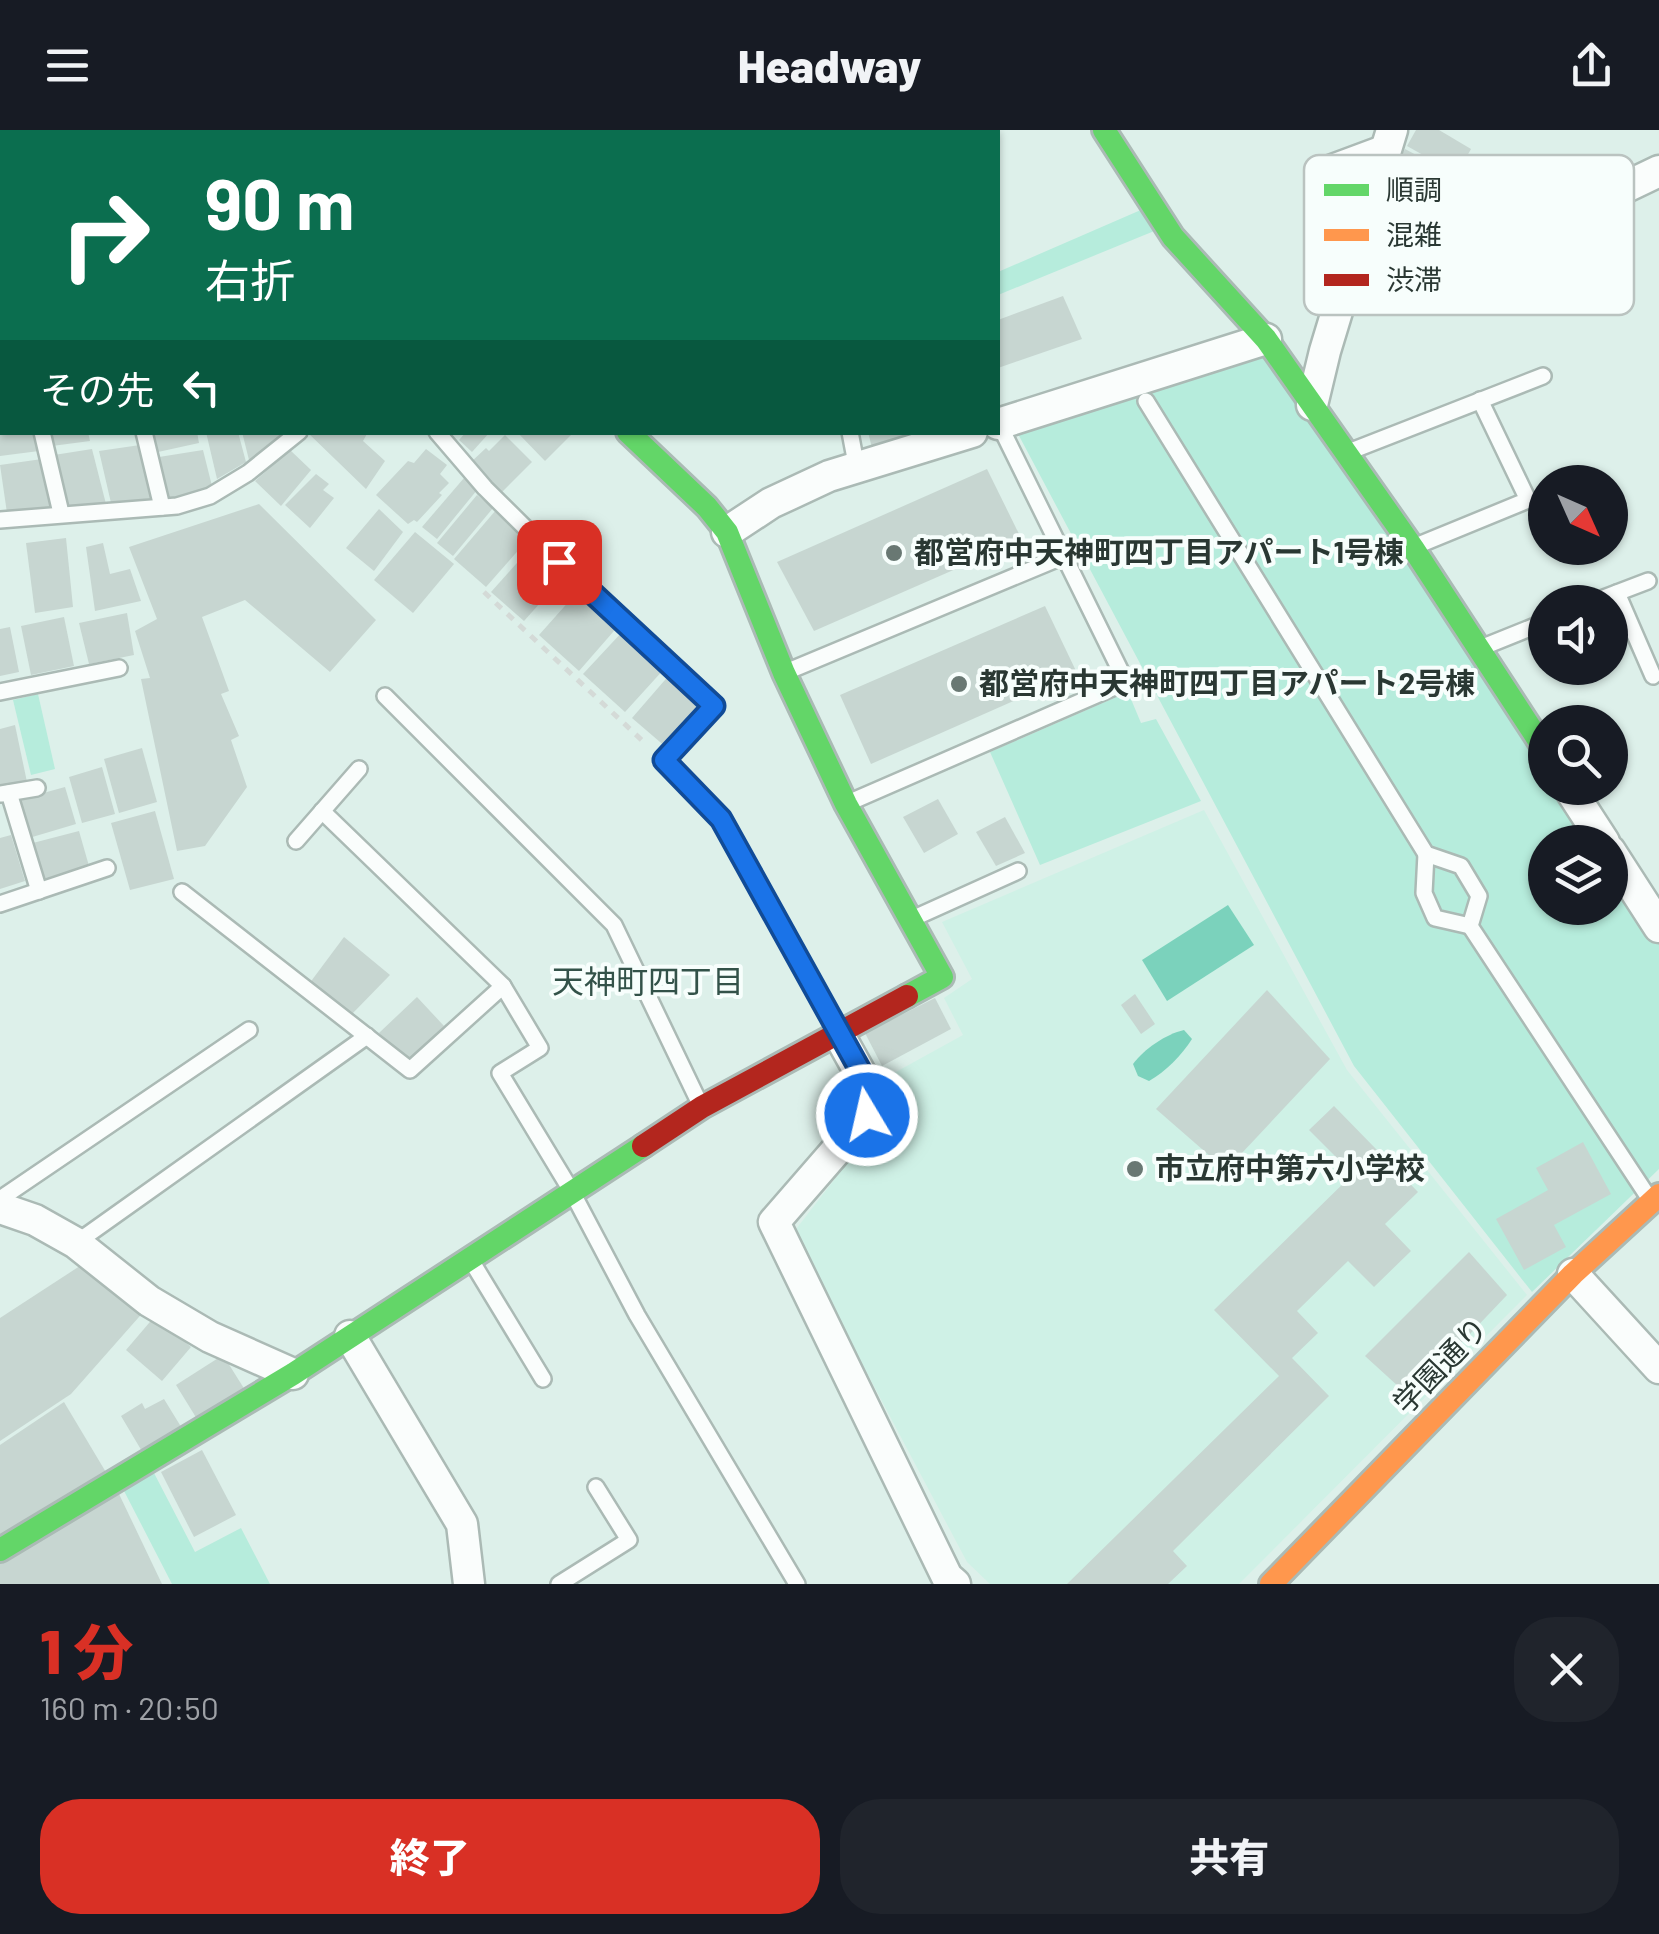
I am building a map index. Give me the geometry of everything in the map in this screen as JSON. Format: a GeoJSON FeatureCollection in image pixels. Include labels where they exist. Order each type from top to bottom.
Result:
{"type":"FeatureCollection","features":[{"type":"Feature","properties":{"kind":"street"},"geometry":{"type":"LineString","coordinates":[[1104,130],[1173,237],[1266,339],[1413,548],[1528,724]]}},
{"type":"Feature","properties":{"kind":"street"},"geometry":{"type":"LineString","coordinates":[[1634,183],[1659,171]]}},
{"type":"Feature","properties":{"kind":"street"},"geometry":{"type":"LineString","coordinates":[[1312,405],[1336,315]]}},
{"type":"Feature","properties":{"kind":"street"},"geometry":{"type":"LineString","coordinates":[[1000,423],[1266,339]]}},
{"type":"Feature","properties":{"kind":"street"},"geometry":{"type":"LineString","coordinates":[[0,1550],[293,1374],[702,1107],[942,977],[846,804],[784,673],[726,532],[707,507],[631,435]]}},
{"type":"Feature","properties":{"kind":"street"},"geometry":{"type":"LineString","coordinates":[[726,532],[814,482],[963,435]]}},
{"type":"Feature","properties":{"kind":"street"},"geometry":{"type":"LineString","coordinates":[[1628,879],[1659,928]]}},
{"type":"Feature","properties":{"kind":"street"},"geometry":{"type":"LineString","coordinates":[[839,1035],[873,1096],[867,1115],[774,1222],[947,1577],[955,1584]]}},
{"type":"Feature","properties":{"kind":"street","name":"学園通り"},"geometry":{"type":"LineString","coordinates":[[1270,1584],[1573,1274],[1655,1198]]}},
{"type":"Feature","properties":{"kind":"street"},"geometry":{"type":"LineString","coordinates":[[0,1208],[35,1220],[76,1243],[149,1301],[210,1336],[293,1374]]}},
{"type":"Feature","properties":{"kind":"street"},"geometry":{"type":"LineString","coordinates":[[1573,1274],[1659,1368]]}},
{"type":"Feature","properties":{"kind":"street"},"geometry":{"type":"LineString","coordinates":[[350,1336],[462,1524],[469,1584]]}},
{"type":"Feature","properties":{"kind":"lane"},"geometry":{"type":"LineString","coordinates":[[1347,155],[1391,136]]}},
{"type":"Feature","properties":{"kind":"lane"},"geometry":{"type":"LineString","coordinates":[[1346,453],[1543,376]]}},
{"type":"Feature","properties":{"kind":"lane"},"geometry":{"type":"LineString","coordinates":[[1413,548],[1528,500],[1480,400]]}},
{"type":"Feature","properties":{"kind":"lane"},"geometry":{"type":"LineString","coordinates":[[1146,401],[1426,854],[1424,893],[1435,918],[1470,926],[1655,1198]]}},
{"type":"Feature","properties":{"kind":"lane"},"geometry":{"type":"LineString","coordinates":[[846,804],[1126,682],[1000,428]]}},
{"type":"Feature","properties":{"kind":"lane"},"geometry":{"type":"LineString","coordinates":[[43,435],[60,513]]}},
{"type":"Feature","properties":{"kind":"lane"},"geometry":{"type":"LineString","coordinates":[[145,435],[162,506]]}},
{"type":"Feature","properties":{"kind":"lane"},"geometry":{"type":"LineString","coordinates":[[0,520],[162,506],[210,496],[248,473],[292,435]]}},
{"type":"Feature","properties":{"kind":"lane"},"geometry":{"type":"LineString","coordinates":[[441,435],[527,530],[714,706],[664,760],[721,819],[839,1035]]}},
{"type":"Feature","properties":{"kind":"lane"},"geometry":{"type":"LineString","coordinates":[[851,435],[857,469]]}},
{"type":"Feature","properties":{"kind":"lane"},"geometry":{"type":"LineString","coordinates":[[784,673],[1064,556]]}},
{"type":"Feature","properties":{"kind":"lane"},"geometry":{"type":"LineString","coordinates":[[1628,588],[1648,581]]}},
{"type":"Feature","properties":{"kind":"lane"},"geometry":{"type":"LineString","coordinates":[[1628,619],[1654,676]]}},
{"type":"Feature","properties":{"kind":"lane"},"geometry":{"type":"LineString","coordinates":[[1479,648],[1528,629]]}},
{"type":"Feature","properties":{"kind":"lane"},"geometry":{"type":"LineString","coordinates":[[0,692],[119,668]]}},
{"type":"Feature","properties":{"kind":"lane"},"geometry":{"type":"LineString","coordinates":[[384,696],[614,925],[702,1107]]}},
{"type":"Feature","properties":{"kind":"lane"},"geometry":{"type":"LineString","coordinates":[[296,841],[358,769]]}},
{"type":"Feature","properties":{"kind":"lane"},"geometry":{"type":"LineString","coordinates":[[37,788],[4,794],[39,891]]}},
{"type":"Feature","properties":{"kind":"lane"},"geometry":{"type":"LineString","coordinates":[[322,811],[503,986],[540,1048],[500,1073],[797,1584]]}},
{"type":"Feature","properties":{"kind":"lane"},"geometry":{"type":"LineString","coordinates":[[1426,854],[1460,866],[1479,896],[1470,926]]}},
{"type":"Feature","properties":{"kind":"lane"},"geometry":{"type":"LineString","coordinates":[[0,904],[107,868]]}},
{"type":"Feature","properties":{"kind":"lane"},"geometry":{"type":"LineString","coordinates":[[911,920],[1018,871]]}},
{"type":"Feature","properties":{"kind":"lane"},"geometry":{"type":"LineString","coordinates":[[182,892],[410,1070],[503,986]]}},
{"type":"Feature","properties":{"kind":"lane"},"geometry":{"type":"LineString","coordinates":[[0,1199],[249,1030]]}},
{"type":"Feature","properties":{"kind":"lane"},"geometry":{"type":"LineString","coordinates":[[76,1243],[366,1036]]}},
{"type":"Feature","properties":{"kind":"lane"},"geometry":{"type":"LineString","coordinates":[[470,1258],[543,1379]]}},
{"type":"Feature","properties":{"kind":"lane"},"geometry":{"type":"LineString","coordinates":[[559,1584],[629,1540],[596,1487]]}},
{"type":"Feature","properties":{"kind":"path"},"geometry":{"type":"LineString","coordinates":[[484,592],[664,760]]}},
{"type":"Feature","properties":{"kind":"shaded area"},"geometry":{"type":"Polygon","coordinates":[[[1150,206],[1164,227],[1000,294],[1000,271],[1150,206]]]}},
{"type":"Feature","properties":{"kind":"shaded area"},"geometry":{"type":"Polygon","coordinates":[[[1263,354],[1528,740],[1528,805],[1573,805],[1586,825],[1528,825],[1528,925],[1628,925],[1628,885],[1659,931],[1659,1169],[1532,1292],[1354,1066],[1017,432],[1263,354]]]}},
{"type":"Feature","properties":{"kind":"shaded area"},"geometry":{"type":"Polygon","coordinates":[[[1128,692],[1141,723],[1156,719],[1201,801],[1040,865],[990,752],[1128,692]]]}},
{"type":"Feature","properties":{"kind":"shaded area"},"geometry":{"type":"Polygon","coordinates":[[[38,694],[55,769],[31,775],[13,700],[38,694]]]}},
{"type":"Feature","properties":{"kind":"shaded area","name":"市立府中第六小学校"},"geometry":{"type":"Polygon","coordinates":[[[1204,810],[1347,1070],[1527,1295],[1239,1584],[990,1584],[967,1562],[793,1233],[892,1105],[885,1078],[963,1035],[944,998],[972,979],[942,922],[1204,810]]]}},
{"type":"Feature","properties":{"kind":"shaded area"},"geometry":{"type":"Polygon","coordinates":[[[1228,905],[1254,945],[1167,1001],[1142,960],[1228,905]]]}},
{"type":"Feature","properties":{"kind":"shaded area"},"geometry":{"type":"Polygon","coordinates":[[[1184,1030],[1192,1039],[1173,1063],[1149,1081],[1138,1076],[1133,1064],[1143,1053],[1184,1030]]]}},
{"type":"Feature","properties":{"kind":"shaded area"},"geometry":{"type":"Polygon","coordinates":[[[154,1473],[195,1552],[241,1528],[270,1584],[172,1584],[123,1489],[154,1473]]]}},
{"type":"Feature","properties":{"kind":"building"},"geometry":{"type":"Polygon","coordinates":[[[1416,130],[1439,130],[1471,149],[1468,155],[1423,155],[1407,146],[1416,130]]]}},
{"type":"Feature","properties":{"kind":"building"},"geometry":{"type":"Polygon","coordinates":[[[1063,296],[1082,339],[1000,367],[1000,319],[1063,296]]]}},
{"type":"Feature","properties":{"kind":"building"},"geometry":{"type":"Polygon","coordinates":[[[0,435],[36,435],[39,451],[0,456],[0,435]]]}},
{"type":"Feature","properties":{"kind":"building"},"geometry":{"type":"Polygon","coordinates":[[[50,435],[89,435],[90,441],[52,446],[50,435]]]}},
{"type":"Feature","properties":{"kind":"building"},"geometry":{"type":"Polygon","coordinates":[[[155,435],[198,435],[199,443],[158,452],[155,435]]]}},
{"type":"Feature","properties":{"kind":"building"},"geometry":{"type":"Polygon","coordinates":[[[207,435],[239,435],[246,462],[217,479],[207,435]]]}},
{"type":"Feature","properties":{"kind":"building"},"geometry":{"type":"Polygon","coordinates":[[[243,435],[281,435],[283,439],[249,460],[243,435]]]}},
{"type":"Feature","properties":{"kind":"building"},"geometry":{"type":"Polygon","coordinates":[[[310,435],[366,435],[363,441],[385,461],[366,489],[310,435]]]}},
{"type":"Feature","properties":{"kind":"building"},"geometry":{"type":"Polygon","coordinates":[[[463,435],[487,435],[472,452],[459,440],[463,435]]]}},
{"type":"Feature","properties":{"kind":"building"},"geometry":{"type":"Polygon","coordinates":[[[505,435],[532,462],[500,494],[470,463],[505,435]]]}},
{"type":"Feature","properties":{"kind":"building"},"geometry":{"type":"Polygon","coordinates":[[[520,435],[571,435],[545,461],[520,435]]]}},
{"type":"Feature","properties":{"kind":"building"},"geometry":{"type":"Polygon","coordinates":[[[869,435],[921,435],[872,448],[869,435]]]}},
{"type":"Feature","properties":{"kind":"building"},"geometry":{"type":"Polygon","coordinates":[[[140,445],[154,498],[111,503],[99,451],[140,445]]]}},
{"type":"Feature","properties":{"kind":"building"},"geometry":{"type":"Polygon","coordinates":[[[92,449],[106,504],[64,506],[54,455],[92,449]]]}},
{"type":"Feature","properties":{"kind":"building"},"geometry":{"type":"Polygon","coordinates":[[[426,449],[447,465],[440,474],[449,483],[417,522],[408,524],[376,495],[408,461],[414,463],[426,449]]]}},
{"type":"Feature","properties":{"kind":"building"},"geometry":{"type":"Polygon","coordinates":[[[203,450],[213,490],[168,501],[159,457],[203,450]]]}},
{"type":"Feature","properties":{"kind":"building"},"geometry":{"type":"Polygon","coordinates":[[[290,450],[311,470],[281,506],[255,481],[290,450]]]}},
{"type":"Feature","properties":{"kind":"building"},"geometry":{"type":"Polygon","coordinates":[[[42,459],[51,507],[7,513],[0,465],[42,459]]]}},
{"type":"Feature","properties":{"kind":"building","name":"都営府中天神町四丁目アパート1号棟"},"geometry":{"type":"Polygon","coordinates":[[[987,469],[1022,540],[814,631],[777,562],[987,469]]]}},
{"type":"Feature","properties":{"kind":"building"},"geometry":{"type":"Polygon","coordinates":[[[316,474],[329,484],[323,490],[334,498],[310,528],[285,505],[316,474]]]}},
{"type":"Feature","properties":{"kind":"building"},"geometry":{"type":"Polygon","coordinates":[[[464,478],[477,490],[437,539],[422,527],[464,478]]]}},
{"type":"Feature","properties":{"kind":"building"},"geometry":{"type":"Polygon","coordinates":[[[477,495],[493,508],[453,556],[437,543],[477,495]]]}},
{"type":"Feature","properties":{"kind":"building"},"geometry":{"type":"Polygon","coordinates":[[[259,504],[376,620],[330,672],[245,600],[202,617],[229,691],[221,694],[239,736],[231,740],[247,787],[205,846],[177,851],[141,679],[150,678],[135,631],[157,619],[129,547],[259,504]]]}},
{"type":"Feature","properties":{"kind":"building"},"geometry":{"type":"Polygon","coordinates":[[[379,509],[403,532],[374,571],[346,548],[379,509]]]}},
{"type":"Feature","properties":{"kind":"building"},"geometry":{"type":"Polygon","coordinates":[[[496,510],[529,538],[486,587],[454,559],[496,510]]]}},
{"type":"Feature","properties":{"kind":"building"},"geometry":{"type":"Polygon","coordinates":[[[415,532],[454,564],[413,613],[374,580],[415,532]]]}},
{"type":"Feature","properties":{"kind":"building"},"geometry":{"type":"Polygon","coordinates":[[[66,538],[73,607],[35,613],[26,543],[66,538]]]}},
{"type":"Feature","properties":{"kind":"building"},"geometry":{"type":"Polygon","coordinates":[[[103,543],[110,574],[130,569],[141,601],[95,611],[86,547],[103,543]]]}},
{"type":"Feature","properties":{"kind":"building"},"geometry":{"type":"Polygon","coordinates":[[[533,545],[566,574],[524,621],[491,592],[533,545]]]}},
{"type":"Feature","properties":{"kind":"building"},"geometry":{"type":"Polygon","coordinates":[[[580,589],[620,624],[579,671],[539,635],[580,589]]]}},
{"type":"Feature","properties":{"kind":"building","name":"都営府中天神町四丁目アパート2号棟"},"geometry":{"type":"Polygon","coordinates":[[[1045,606],[1077,673],[871,764],[840,695],[1045,606]]]}},
{"type":"Feature","properties":{"kind":"building"},"geometry":{"type":"Polygon","coordinates":[[[127,613],[134,655],[89,664],[79,623],[127,613]]]}},
{"type":"Feature","properties":{"kind":"building"},"geometry":{"type":"Polygon","coordinates":[[[64,617],[74,666],[31,675],[21,626],[64,617]]]}},
{"type":"Feature","properties":{"kind":"building"},"geometry":{"type":"Polygon","coordinates":[[[10,627],[19,672],[0,676],[0,629],[10,627]]]}},
{"type":"Feature","properties":{"kind":"building"},"geometry":{"type":"Polygon","coordinates":[[[624,630],[665,668],[625,712],[583,674],[624,630]]]}},
{"type":"Feature","properties":{"kind":"building"},"geometry":{"type":"Polygon","coordinates":[[[671,673],[706,702],[667,748],[632,718],[671,673]]]}},
{"type":"Feature","properties":{"kind":"building"},"geometry":{"type":"Polygon","coordinates":[[[15,725],[27,782],[0,787],[0,729],[15,725]]]}},
{"type":"Feature","properties":{"kind":"building"},"geometry":{"type":"Polygon","coordinates":[[[142,748],[157,802],[119,813],[104,759],[142,748]]]}},
{"type":"Feature","properties":{"kind":"building"},"geometry":{"type":"Polygon","coordinates":[[[102,767],[115,814],[82,823],[69,777],[102,767]]]}},
{"type":"Feature","properties":{"kind":"building"},"geometry":{"type":"Polygon","coordinates":[[[65,787],[76,824],[29,838],[18,800],[65,787]]]}},
{"type":"Feature","properties":{"kind":"building"},"geometry":{"type":"Polygon","coordinates":[[[938,799],[958,834],[924,853],[903,817],[938,799]]]}},
{"type":"Feature","properties":{"kind":"building"},"geometry":{"type":"Polygon","coordinates":[[[155,811],[174,879],[130,890],[111,823],[155,811]]]}},
{"type":"Feature","properties":{"kind":"building"},"geometry":{"type":"Polygon","coordinates":[[[1005,817],[1025,853],[996,866],[976,832],[1005,817]]]}},
{"type":"Feature","properties":{"kind":"building"},"geometry":{"type":"Polygon","coordinates":[[[79,831],[89,866],[43,882],[29,844],[79,831]]]}},
{"type":"Feature","properties":{"kind":"building"},"geometry":{"type":"Polygon","coordinates":[[[11,835],[25,881],[0,889],[0,838],[11,835]]]}},
{"type":"Feature","properties":{"kind":"building"},"geometry":{"type":"Polygon","coordinates":[[[344,937],[390,975],[351,1015],[309,984],[344,937]]]}},
{"type":"Feature","properties":{"kind":"building"},"geometry":{"type":"Polygon","coordinates":[[[1267,990],[1330,1059],[1226,1170],[1156,1109],[1267,990]]]}},
{"type":"Feature","properties":{"kind":"building"},"geometry":{"type":"Polygon","coordinates":[[[1135,994],[1155,1024],[1141,1034],[1121,1005],[1135,994]]]}},
{"type":"Feature","properties":{"kind":"building"},"geometry":{"type":"Polygon","coordinates":[[[417,997],[444,1026],[410,1061],[379,1033],[417,997]]]}},
{"type":"Feature","properties":{"kind":"building"},"geometry":{"type":"Polygon","coordinates":[[[935,998],[951,1029],[882,1066],[865,1033],[935,998]]]}},
{"type":"Feature","properties":{"kind":"building"},"geometry":{"type":"Polygon","coordinates":[[[1334,1106],[1418,1192],[1385,1224],[1411,1251],[1374,1287],[1348,1261],[1297,1311],[1318,1333],[1292,1358],[1329,1396],[1173,1551],[1187,1566],[1168,1584],[1067,1584],[1279,1376],[1214,1310],[1353,1174],[1309,1130],[1334,1106]]]}},
{"type":"Feature","properties":{"kind":"building"},"geometry":{"type":"Polygon","coordinates":[[[1583,1142],[1611,1194],[1554,1225],[1566,1247],[1524,1270],[1496,1219],[1548,1190],[1536,1168],[1583,1142]]]}},
{"type":"Feature","properties":{"kind":"building"},"geometry":{"type":"Polygon","coordinates":[[[1469,1252],[1507,1295],[1410,1397],[1365,1356],[1469,1252]]]}},
{"type":"Feature","properties":{"kind":"building"},"geometry":{"type":"Polygon","coordinates":[[[86,1262],[146,1309],[71,1394],[0,1441],[0,1318],[86,1262]]]}},
{"type":"Feature","properties":{"kind":"building"},"geometry":{"type":"Polygon","coordinates":[[[155,1316],[191,1347],[162,1381],[126,1350],[155,1316]]]}},
{"type":"Feature","properties":{"kind":"building"},"geometry":{"type":"Polygon","coordinates":[[[223,1355],[245,1390],[197,1419],[176,1385],[223,1355]]]}},
{"type":"Feature","properties":{"kind":"building"},"geometry":{"type":"Polygon","coordinates":[[[164,1399],[183,1430],[143,1453],[121,1416],[142,1403],[145,1409],[164,1399]]]}},
{"type":"Feature","properties":{"kind":"building"},"geometry":{"type":"Polygon","coordinates":[[[64,1402],[107,1474],[0,1540],[0,1445],[64,1402]]]}},
{"type":"Feature","properties":{"kind":"building"},"geometry":{"type":"Polygon","coordinates":[[[202,1450],[236,1515],[194,1537],[161,1472],[202,1450]]]}},
{"type":"Feature","properties":{"kind":"building"},"geometry":{"type":"Polygon","coordinates":[[[119,1494],[162,1584],[0,1584],[0,1562],[119,1494]]]}},
{"type":"Feature","properties":{"kind":"traffic: fast"},"geometry":{"type":"LineString","coordinates":[[1104,130],[1173,237],[1266,339],[1413,548],[1528,724]]}},
{"type":"Feature","properties":{"kind":"traffic: fast"},"geometry":{"type":"LineString","coordinates":[[631,435],[707,507],[727,532],[784,673],[846,804],[942,977],[907,996]]}},
{"type":"Feature","properties":{"kind":"traffic: fast"},"geometry":{"type":"LineString","coordinates":[[0,1550],[293,1374],[643,1146]]}},
{"type":"Feature","properties":{"kind":"traffic: slow"},"geometry":{"type":"LineString","coordinates":[[1271,1584],[1573,1274],[1659,1195]]}},
{"type":"Feature","properties":{"kind":"traffic: jam"},"geometry":{"type":"LineString","coordinates":[[643,1146],[702,1107],[907,996]]}},
{"type":"Feature","properties":{"kind":"place","name":"都営府中天神町四丁目アパート1号棟"},"geometry":{"type":"Point","coordinates":[894,553]}},
{"type":"Feature","properties":{"kind":"place","name":"都営府中天神町四丁目アパート2号棟"},"geometry":{"type":"Point","coordinates":[959,684]}},
{"type":"Feature","properties":{"kind":"place","name":"市立府中第六小学校"},"geometry":{"type":"Point","coordinates":[1135,1169]}},
{"type":"Feature","properties":{"kind":"district","name":"天神町四丁目"},"geometry":{"type":"Point","coordinates":[648,982]}},
{"type":"Feature","properties":{"kind":"route"},"geometry":{"type":"LineString","coordinates":[[559,562],[714,706],[664,760],[721,819],[873,1096],[867,1115]]}}]}
